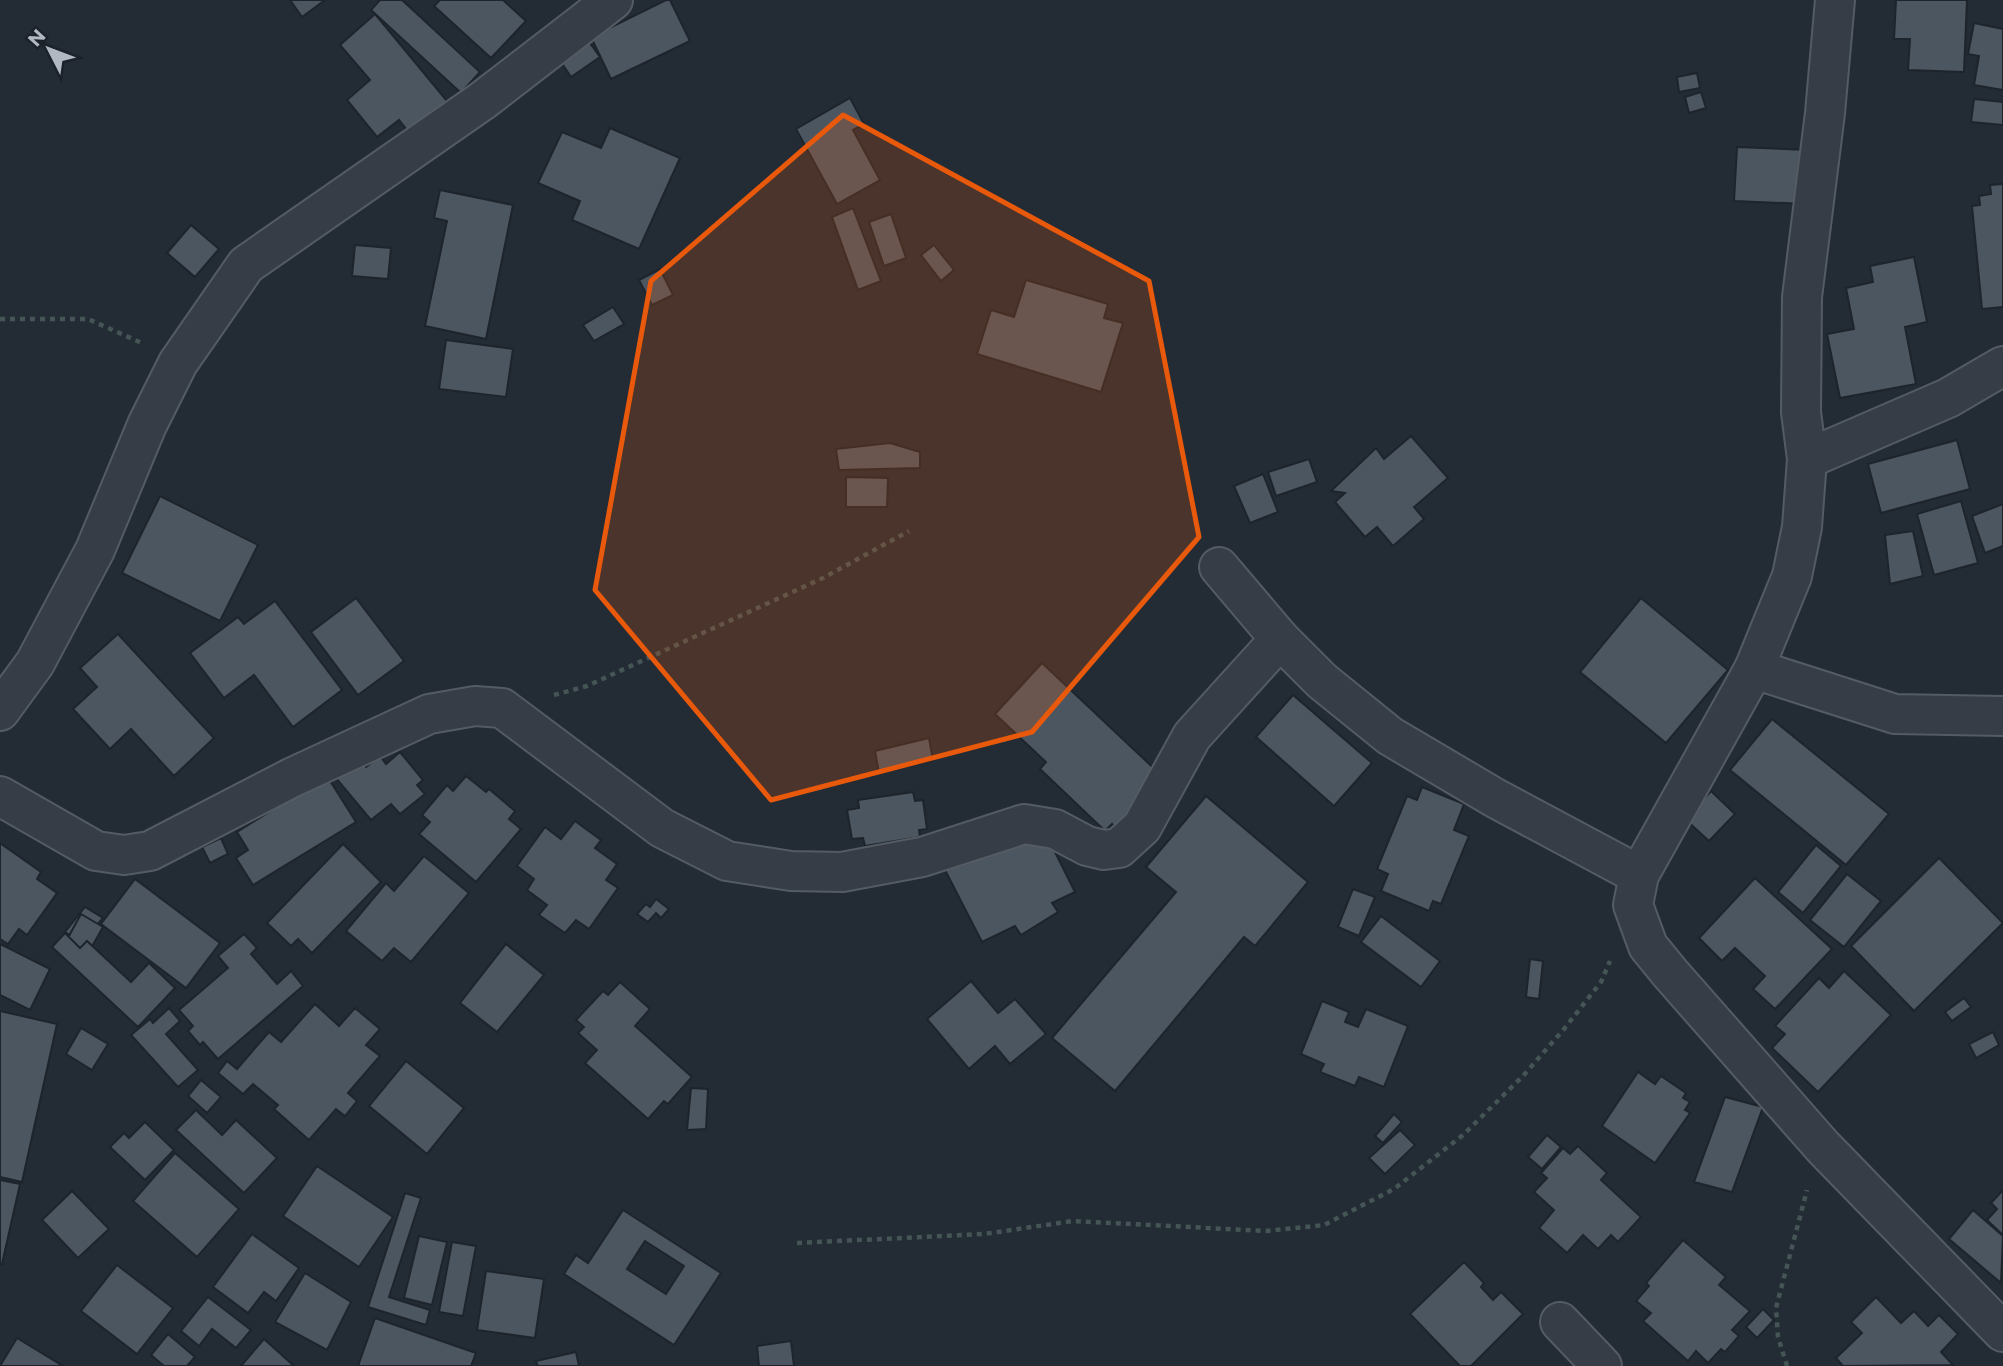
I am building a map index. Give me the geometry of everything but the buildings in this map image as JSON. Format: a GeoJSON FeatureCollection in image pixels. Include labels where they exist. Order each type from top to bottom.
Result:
{"type":"FeatureCollection","features":[{"type":"Feature","properties":{"kind":"street"},"geometry":{"type":"LineString","coordinates":[[0,711],[35,663],[94,550],[147,425],[178,363],[246,265],[482,101],[613,0]]}},
{"type":"Feature","properties":{"kind":"street"},"geometry":{"type":"LineString","coordinates":[[1835,0],[1825,113],[1802,298],[1801,412],[1807,459],[1802,527],[1792,576],[1754,669],[1636,890],[1647,946],[1823,1147],[2003,1332]]}},
{"type":"Feature","properties":{"kind":"street"},"geometry":{"type":"LineString","coordinates":[[1807,459],[1948,398],[2003,366]]}},
{"type":"Feature","properties":{"kind":"street"},"geometry":{"type":"LineString","coordinates":[[1220,567],[1280,639],[1322,681],[1390,736],[1495,798],[1636,890]]}},
{"type":"Feature","properties":{"kind":"street"},"geometry":{"type":"LineString","coordinates":[[0,796],[96,851],[124,855],[150,851],[293,777],[429,714],[475,706],[502,708],[662,828],[727,861],[791,872],[842,872],[922,857],[1024,824],[1055,829],[1087,846],[1104,850],[1119,848],[1142,827],[1192,736],[1280,639]]}},
{"type":"Feature","properties":{"kind":"street"},"geometry":{"type":"LineString","coordinates":[[1754,669],[1895,714],[2003,716]]}},
{"type":"Feature","properties":{"kind":"street"},"geometry":{"type":"LineString","coordinates":[[1560,1322],[1602,1366]]}},
{"type":"Feature","properties":{"kind":"path"},"geometry":{"type":"LineString","coordinates":[[0,319],[88,319],[123,332],[178,363]]}},
{"type":"Feature","properties":{"kind":"path"},"geometry":{"type":"LineString","coordinates":[[502,708],[587,686],[823,578],[909,531]]}},
{"type":"Feature","properties":{"kind":"path"},"geometry":{"type":"LineString","coordinates":[[797,1243],[984,1234],[1073,1221],[1266,1231],[1324,1225],[1394,1189],[1463,1135],[1523,1076],[1601,982],[1636,890]]}},
{"type":"Feature","properties":{"kind":"path"},"geometry":{"type":"LineString","coordinates":[[1787,1366],[1778,1337],[1776,1308],[1809,1181],[1823,1147]]}},
{"type":"Feature","properties":{"kind":"highlighted area"},"geometry":{"type":"Polygon","coordinates":[[[843,115],[1149,281],[1199,537],[1032,732],[771,800],[595,590],[651,281],[843,115]]]}}]}
